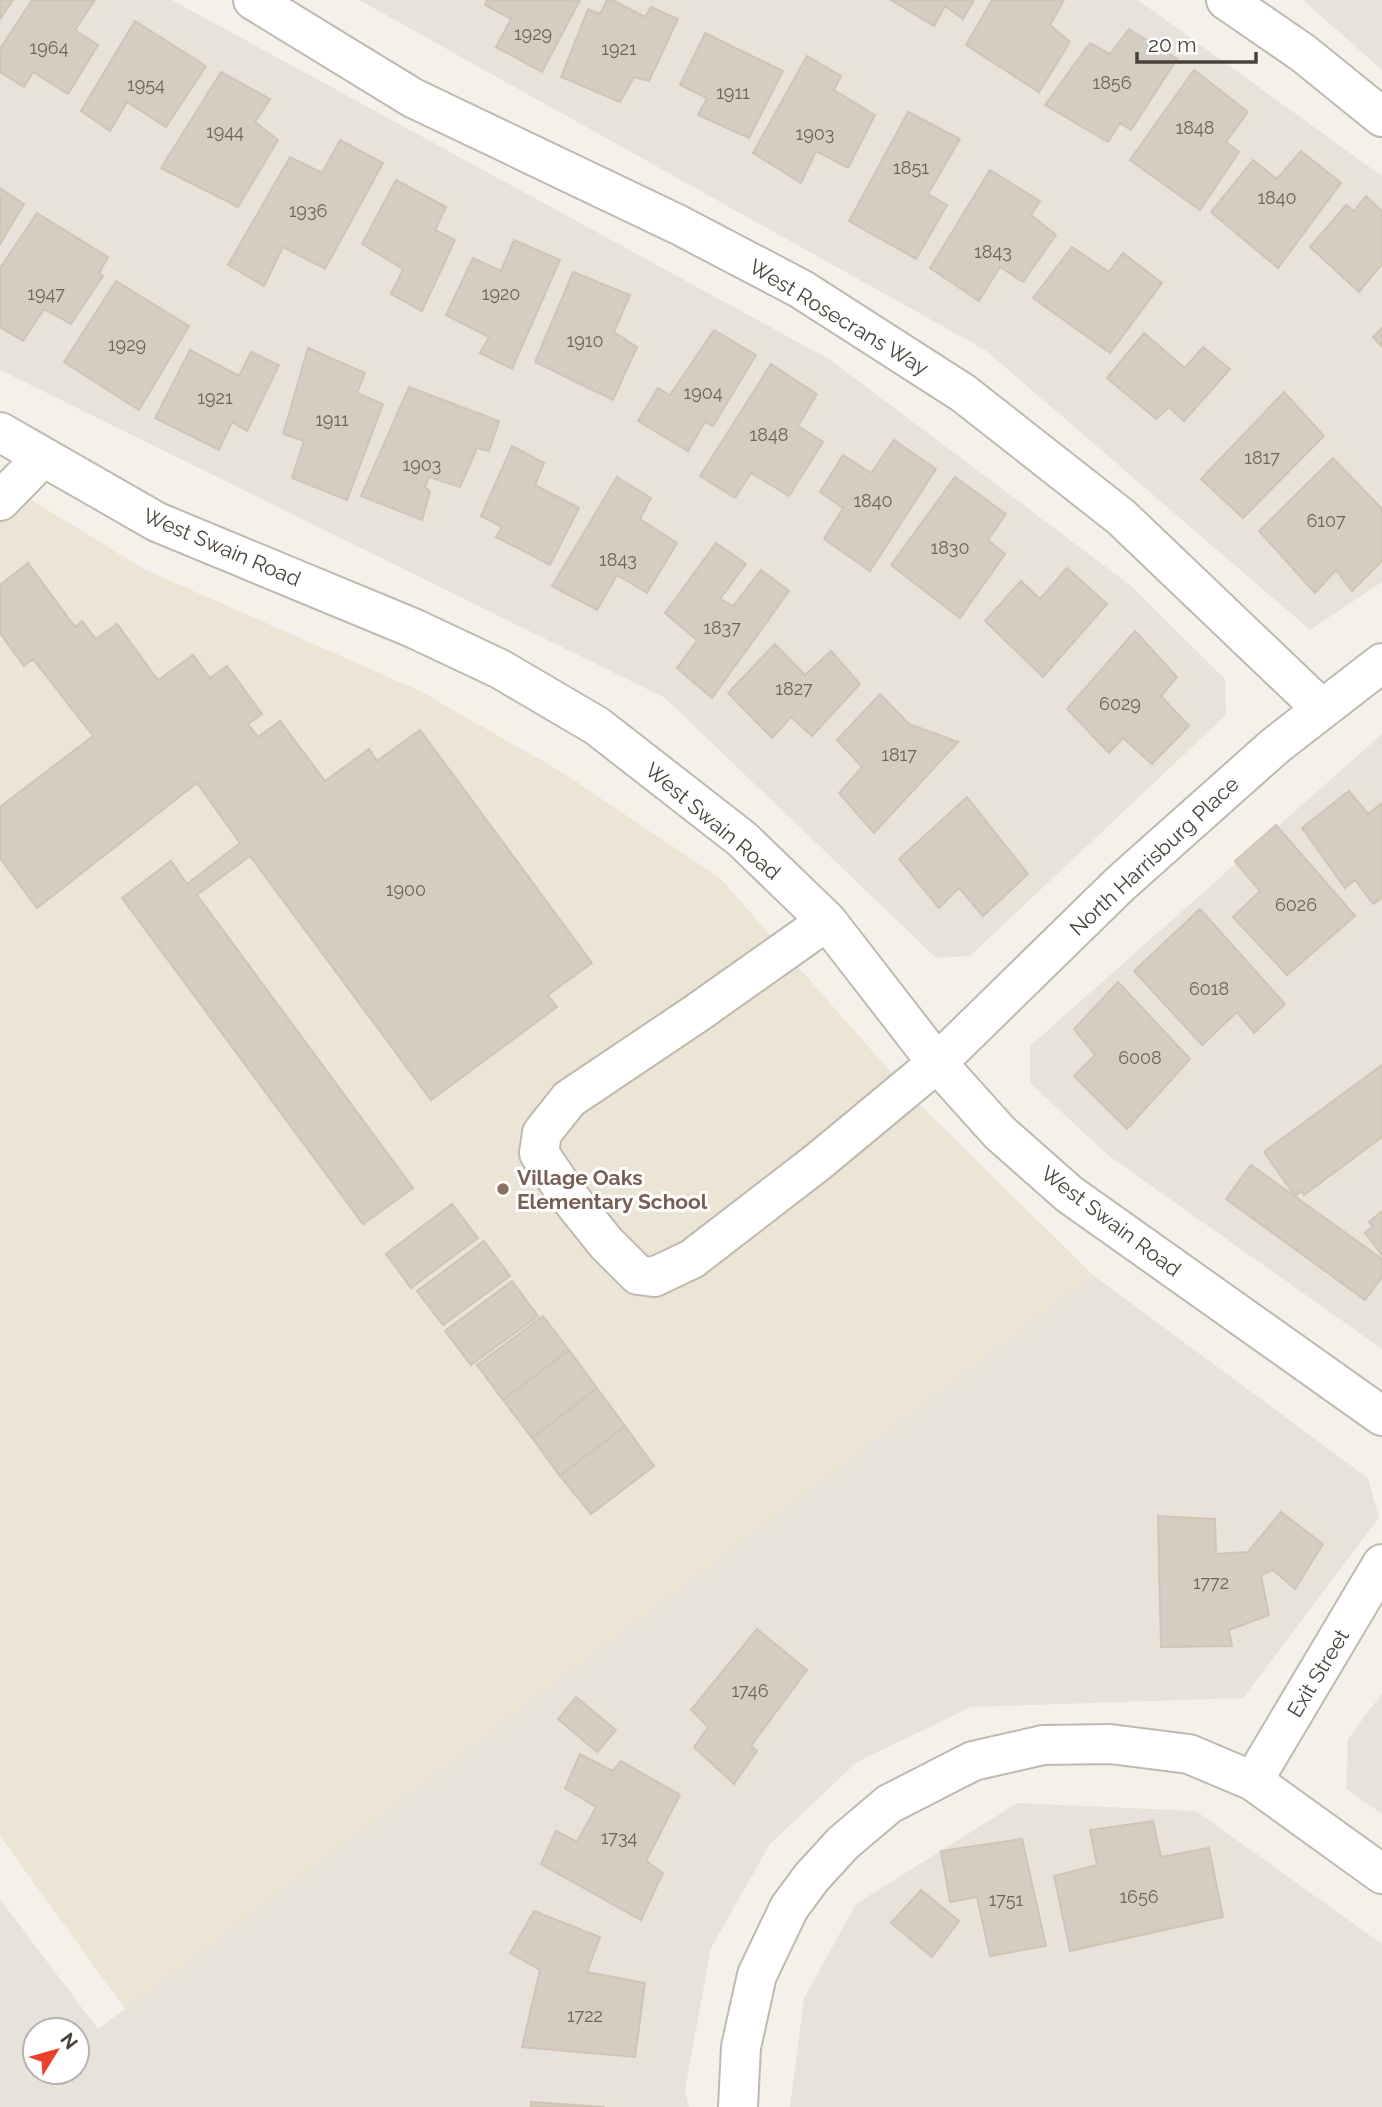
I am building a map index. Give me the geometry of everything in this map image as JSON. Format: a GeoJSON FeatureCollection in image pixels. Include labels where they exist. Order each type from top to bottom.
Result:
{"type":"FeatureCollection","features":[{"type":"Feature","properties":{"kind":"street","name":"West Rosecrans Way"},"geometry":{"type":"LineString","coordinates":[[253,0],[413,97],[679,225],[801,289],[963,393],[1121,517],[1322,709]]}},
{"type":"Feature","properties":{"kind":"street"},"geometry":{"type":"LineString","coordinates":[[1226,0],[1303,53],[1382,117]]}},
{"type":"Feature","properties":{"kind":"street","name":"West Swain Road"},"geometry":{"type":"LineString","coordinates":[[0,432],[157,522],[413,628],[500,669],[597,726],[742,839],[827,921],[937,1063],[1000,1133],[1069,1194],[1382,1416]]}},
{"type":"Feature","properties":{"kind":"street"},"geometry":{"type":"LineString","coordinates":[[0,501],[43,457]]}},
{"type":"Feature","properties":{"kind":"street","name":"North Harrisburg Place"},"geometry":{"type":"LineString","coordinates":[[827,921],[569,1099],[542,1133],[539,1153],[566,1193],[638,1275],[654,1277],[692,1259],[819,1161],[937,1063],[1120,884],[1275,746],[1382,663]]}},
{"type":"Feature","properties":{"kind":"street","name":"Exit Street"},"geometry":{"type":"LineString","coordinates":[[1253,1781],[1382,1564]]}},
{"type":"Feature","properties":{"kind":"street"},"geometry":{"type":"LineString","coordinates":[[738,2107],[741,2047],[757,1975],[789,1908],[811,1878],[843,1843],[889,1804],[973,1761],[1043,1745],[1110,1744],[1189,1754],[1253,1781],[1382,1874]]}},
{"type":"Feature","properties":{"kind":"shaded area"},"geometry":{"type":"Polygon","coordinates":[[[0,0],[172,0],[829,359],[1131,586],[1225,679],[1226,715],[970,956],[936,958],[665,698],[0,370],[0,0]]]}},
{"type":"Feature","properties":{"kind":"shaded area"},"geometry":{"type":"Polygon","coordinates":[[[359,0],[1138,0],[1382,176],[1382,582],[1310,630],[985,350],[359,0]]]}},
{"type":"Feature","properties":{"kind":"shaded area"},"geometry":{"type":"Polygon","coordinates":[[[1303,0],[1382,0],[1382,70],[1303,0]]]}},
{"type":"Feature","properties":{"kind":"shaded area","name":"Village Oaks Elementary School"},"geometry":{"type":"Polygon","coordinates":[[[0,481],[146,570],[420,691],[560,771],[720,878],[918,1103],[1093,1275],[125,2009],[0,1836],[0,481]]]}},
{"type":"Feature","properties":{"kind":"shaded area"},"geometry":{"type":"Polygon","coordinates":[[[1382,734],[1382,1349],[1109,1156],[1030,1083],[1030,1046],[1382,734]]]}},
{"type":"Feature","properties":{"kind":"shaded area"},"geometry":{"type":"Polygon","coordinates":[[[1093,1275],[1368,1478],[1379,1518],[1243,1698],[971,1707],[857,1762],[770,1844],[711,1948],[685,2090],[689,2107],[0,2107],[0,1899],[88,2016],[21,2016],[21,2086],[91,2086],[91,2020],[98,2029],[1093,1275]]]}},
{"type":"Feature","properties":{"kind":"shaded area"},"geometry":{"type":"Polygon","coordinates":[[[1382,1693],[1382,1814],[1346,1789],[1348,1739],[1382,1693]]]}},
{"type":"Feature","properties":{"kind":"shaded area"},"geometry":{"type":"Polygon","coordinates":[[[1017,1803],[1196,1811],[1382,1944],[1382,2107],[790,2107],[804,1998],[856,1904],[1017,1803]]]}},
{"type":"Feature","properties":{"kind":"building"},"geometry":{"type":"Polygon","coordinates":[[[0,0],[13,0],[0,19],[0,0]]]}},
{"type":"Feature","properties":{"kind":"building"},"geometry":{"type":"Polygon","coordinates":[[[32,0],[95,0],[75,30],[98,45],[68,94],[33,72],[24,87],[0,72],[0,49],[32,0]]]}},
{"type":"Feature","properties":{"kind":"building"},"geometry":{"type":"Polygon","coordinates":[[[487,0],[580,0],[542,72],[496,47],[511,19],[485,5],[487,0]]]}},
{"type":"Feature","properties":{"kind":"building"},"geometry":{"type":"Polygon","coordinates":[[[607,0],[645,17],[651,7],[678,19],[649,81],[634,77],[620,102],[561,77],[588,9],[600,14],[607,0]]]}},
{"type":"Feature","properties":{"kind":"building"},"geometry":{"type":"Polygon","coordinates":[[[891,0],[974,0],[963,19],[945,6],[934,26],[891,0]]]}},
{"type":"Feature","properties":{"kind":"building"},"geometry":{"type":"Polygon","coordinates":[[[992,0],[1064,0],[1050,25],[1070,42],[1039,92],[966,45],[992,0]]]}},
{"type":"Feature","properties":{"kind":"building"},"geometry":{"type":"Polygon","coordinates":[[[135,21],[206,66],[166,127],[127,102],[110,131],[81,111],[135,21]]]}},
{"type":"Feature","properties":{"kind":"building"},"geometry":{"type":"Polygon","coordinates":[[[1129,29],[1177,59],[1131,130],[1120,123],[1108,142],[1045,105],[1090,43],[1110,54],[1129,29]]]}},
{"type":"Feature","properties":{"kind":"building"},"geometry":{"type":"Polygon","coordinates":[[[705,33],[783,71],[749,138],[698,115],[707,98],[680,85],[705,33]]]}},
{"type":"Feature","properties":{"kind":"building"},"geometry":{"type":"Polygon","coordinates":[[[807,56],[841,76],[834,90],[875,115],[848,168],[816,151],[801,183],[753,153],[807,56]]]}},
{"type":"Feature","properties":{"kind":"building"},"geometry":{"type":"Polygon","coordinates":[[[1194,70],[1248,112],[1226,142],[1239,152],[1200,210],[1130,160],[1194,70]]]}},
{"type":"Feature","properties":{"kind":"building"},"geometry":{"type":"Polygon","coordinates":[[[221,72],[270,99],[255,122],[278,140],[238,207],[161,168],[221,72]]]}},
{"type":"Feature","properties":{"kind":"building"},"geometry":{"type":"Polygon","coordinates":[[[908,112],[960,139],[928,194],[947,205],[916,259],[849,221],[908,112]]]}},
{"type":"Feature","properties":{"kind":"building"},"geometry":{"type":"Polygon","coordinates":[[[340,140],[383,163],[325,269],[283,247],[264,286],[228,265],[290,157],[322,173],[340,140]]]}},
{"type":"Feature","properties":{"kind":"building"},"geometry":{"type":"Polygon","coordinates":[[[1301,151],[1341,183],[1278,268],[1211,212],[1253,160],[1277,179],[1301,151]]]}},
{"type":"Feature","properties":{"kind":"building"},"geometry":{"type":"Polygon","coordinates":[[[990,170],[1040,201],[1031,215],[1056,235],[1023,282],[1000,267],[979,301],[930,268],[990,170]]]}},
{"type":"Feature","properties":{"kind":"building"},"geometry":{"type":"Polygon","coordinates":[[[396,180],[446,207],[435,230],[455,240],[422,311],[391,294],[403,269],[362,244],[396,180]]]}},
{"type":"Feature","properties":{"kind":"building"},"geometry":{"type":"Polygon","coordinates":[[[0,188],[24,204],[0,244],[0,188]]]}},
{"type":"Feature","properties":{"kind":"building"},"geometry":{"type":"Polygon","coordinates":[[[1366,196],[1382,211],[1382,264],[1359,292],[1310,247],[1346,205],[1354,211],[1366,196]]]}},
{"type":"Feature","properties":{"kind":"building"},"geometry":{"type":"Polygon","coordinates":[[[37,213],[108,257],[99,273],[103,276],[71,324],[44,309],[23,341],[0,327],[0,268],[37,213]]]}},
{"type":"Feature","properties":{"kind":"building"},"geometry":{"type":"Polygon","coordinates":[[[514,240],[560,260],[512,369],[480,353],[489,337],[446,315],[473,258],[501,271],[514,240]]]}},
{"type":"Feature","properties":{"kind":"building"},"geometry":{"type":"Polygon","coordinates":[[[1072,247],[1109,272],[1123,253],[1162,283],[1110,353],[1033,298],[1072,247]]]}},
{"type":"Feature","properties":{"kind":"building"},"geometry":{"type":"Polygon","coordinates":[[[573,272],[630,295],[614,332],[637,347],[613,400],[535,362],[573,272]]]}},
{"type":"Feature","properties":{"kind":"building"},"geometry":{"type":"Polygon","coordinates":[[[116,281],[189,326],[139,410],[64,362],[116,281]]]}},
{"type":"Feature","properties":{"kind":"building"},"geometry":{"type":"Polygon","coordinates":[[[1382,328],[1382,347],[1373,337],[1382,328]]]}},
{"type":"Feature","properties":{"kind":"building"},"geometry":{"type":"Polygon","coordinates":[[[714,330],[756,355],[713,426],[705,422],[688,451],[638,421],[658,388],[670,395],[714,330]]]}},
{"type":"Feature","properties":{"kind":"building"},"geometry":{"type":"Polygon","coordinates":[[[1144,333],[1185,368],[1203,347],[1230,369],[1184,421],[1169,407],[1156,419],[1107,378],[1144,333]]]}},
{"type":"Feature","properties":{"kind":"building"},"geometry":{"type":"Polygon","coordinates":[[[308,348],[365,373],[357,393],[383,404],[347,500],[292,478],[304,441],[283,434],[308,348]]]}},
{"type":"Feature","properties":{"kind":"building"},"geometry":{"type":"Polygon","coordinates":[[[190,350],[239,376],[251,352],[279,365],[247,431],[232,422],[219,450],[155,418],[190,350]]]}},
{"type":"Feature","properties":{"kind":"building"},"geometry":{"type":"Polygon","coordinates":[[[771,364],[817,394],[798,426],[823,442],[789,496],[751,473],[735,498],[700,476],[771,364]]]}},
{"type":"Feature","properties":{"kind":"building"},"geometry":{"type":"Polygon","coordinates":[[[409,387],[499,421],[489,451],[477,448],[460,487],[429,477],[425,487],[430,491],[422,520],[361,496],[409,387]]]}},
{"type":"Feature","properties":{"kind":"building"},"geometry":{"type":"Polygon","coordinates":[[[1284,392],[1324,436],[1243,518],[1201,479],[1284,392]]]}},
{"type":"Feature","properties":{"kind":"building"},"geometry":{"type":"Polygon","coordinates":[[[894,440],[936,469],[870,571],[824,539],[843,508],[820,492],[843,455],[871,473],[894,440]]]}},
{"type":"Feature","properties":{"kind":"building"},"geometry":{"type":"Polygon","coordinates":[[[512,446],[544,463],[535,485],[579,508],[550,565],[496,537],[502,527],[481,516],[512,446]]]}},
{"type":"Feature","properties":{"kind":"building"},"geometry":{"type":"Polygon","coordinates":[[[1333,458],[1382,509],[1382,561],[1352,591],[1336,570],[1315,593],[1259,531],[1333,458]]]}},
{"type":"Feature","properties":{"kind":"building"},"geometry":{"type":"Polygon","coordinates":[[[617,477],[651,498],[640,519],[677,543],[647,593],[617,575],[597,610],[552,586],[617,477]]]}},
{"type":"Feature","properties":{"kind":"building"},"geometry":{"type":"Polygon","coordinates":[[[955,477],[1006,514],[988,540],[1005,554],[960,618],[891,565],[955,477]]]}},
{"type":"Feature","properties":{"kind":"building"},"geometry":{"type":"Polygon","coordinates":[[[716,543],[746,564],[720,599],[733,606],[761,570],[789,591],[712,698],[677,668],[697,640],[665,613],[716,543]]]}},
{"type":"Feature","properties":{"kind":"building"},"geometry":{"type":"Polygon","coordinates":[[[28,563],[75,627],[82,621],[96,639],[117,624],[158,680],[193,655],[210,678],[227,666],[262,714],[248,724],[258,737],[280,721],[325,781],[369,749],[377,761],[420,730],[592,963],[548,995],[557,1007],[431,1100],[250,856],[197,895],[413,1188],[363,1224],[122,898],[171,861],[187,884],[240,843],[197,783],[37,908],[0,858],[0,807],[93,736],[33,659],[24,666],[0,633],[0,585],[28,563]]]}},
{"type":"Feature","properties":{"kind":"building"},"geometry":{"type":"Polygon","coordinates":[[[1067,568],[1107,604],[1043,677],[985,621],[1021,581],[1040,599],[1067,568]]]}},
{"type":"Feature","properties":{"kind":"building"},"geometry":{"type":"Polygon","coordinates":[[[1135,631],[1177,677],[1161,696],[1189,726],[1152,764],[1123,738],[1109,753],[1067,709],[1135,631]]]}},
{"type":"Feature","properties":{"kind":"building"},"geometry":{"type":"Polygon","coordinates":[[[775,644],[805,675],[831,651],[860,684],[812,736],[791,717],[772,738],[728,693],[775,644]]]}},
{"type":"Feature","properties":{"kind":"building"},"geometry":{"type":"Polygon","coordinates":[[[880,694],[909,724],[958,742],[874,833],[839,793],[862,767],[837,740],[880,694]]]}},
{"type":"Feature","properties":{"kind":"building"},"geometry":{"type":"Polygon","coordinates":[[[1349,791],[1368,814],[1382,803],[1382,898],[1373,904],[1355,880],[1345,888],[1302,828],[1349,791]]]}},
{"type":"Feature","properties":{"kind":"building"},"geometry":{"type":"Polygon","coordinates":[[[967,797],[1028,874],[983,916],[959,888],[939,908],[899,859],[967,797]]]}},
{"type":"Feature","properties":{"kind":"building"},"geometry":{"type":"Polygon","coordinates":[[[1276,825],[1355,916],[1287,975],[1233,917],[1260,891],[1235,861],[1276,825]]]}},
{"type":"Feature","properties":{"kind":"building"},"geometry":{"type":"Polygon","coordinates":[[[1200,909],[1285,1004],[1254,1033],[1237,1012],[1202,1045],[1134,971],[1200,909]]]}},
{"type":"Feature","properties":{"kind":"building"},"geometry":{"type":"Polygon","coordinates":[[[1118,982],[1190,1059],[1127,1129],[1074,1076],[1095,1055],[1074,1029],[1118,982]]]}},
{"type":"Feature","properties":{"kind":"building"},"geometry":{"type":"Polygon","coordinates":[[[1382,1065],[1382,1137],[1304,1195],[1302,1191],[1295,1196],[1264,1152],[1382,1065]]]}},
{"type":"Feature","properties":{"kind":"building"},"geometry":{"type":"Polygon","coordinates":[[[1251,1165],[1382,1259],[1382,1277],[1365,1300],[1226,1199],[1251,1165]]]}},
{"type":"Feature","properties":{"kind":"building"},"geometry":{"type":"Polygon","coordinates":[[[452,1204],[478,1238],[411,1288],[386,1254],[452,1204]]]}},
{"type":"Feature","properties":{"kind":"building"},"geometry":{"type":"Polygon","coordinates":[[[1382,1211],[1382,1255],[1365,1233],[1373,1226],[1369,1222],[1382,1211]]]}},
{"type":"Feature","properties":{"kind":"building"},"geometry":{"type":"Polygon","coordinates":[[[484,1241],[510,1276],[443,1325],[417,1291],[484,1241]]]}},
{"type":"Feature","properties":{"kind":"building"},"geometry":{"type":"Polygon","coordinates":[[[512,1281],[538,1316],[471,1365],[445,1331],[512,1281]]]}},
{"type":"Feature","properties":{"kind":"building"},"geometry":{"type":"Polygon","coordinates":[[[543,1316],[569,1350],[503,1400],[477,1365],[543,1316]]]}},
{"type":"Feature","properties":{"kind":"building"},"geometry":{"type":"Polygon","coordinates":[[[569,1350],[597,1388],[532,1438],[503,1400],[569,1350]]]}},
{"type":"Feature","properties":{"kind":"building"},"geometry":{"type":"Polygon","coordinates":[[[597,1388],[625,1426],[560,1476],[532,1438],[597,1388]]]}},
{"type":"Feature","properties":{"kind":"building"},"geometry":{"type":"Polygon","coordinates":[[[625,1426],[654,1466],[591,1514],[560,1476],[625,1426]]]}},
{"type":"Feature","properties":{"kind":"building"},"geometry":{"type":"Polygon","coordinates":[[[1281,1512],[1323,1544],[1295,1589],[1273,1570],[1261,1575],[1269,1615],[1229,1630],[1232,1646],[1161,1647],[1158,1516],[1215,1519],[1216,1554],[1248,1552],[1281,1512]]]}},
{"type":"Feature","properties":{"kind":"building"},"geometry":{"type":"Polygon","coordinates":[[[757,1629],[807,1670],[751,1746],[757,1751],[734,1784],[694,1747],[708,1727],[691,1710],[757,1629]]]}},
{"type":"Feature","properties":{"kind":"building"},"geometry":{"type":"Polygon","coordinates":[[[576,1697],[616,1730],[597,1752],[558,1719],[576,1697]]]}},
{"type":"Feature","properties":{"kind":"building"},"geometry":{"type":"Polygon","coordinates":[[[580,1754],[612,1771],[621,1761],[680,1795],[646,1861],[663,1873],[641,1920],[541,1864],[556,1831],[577,1842],[596,1807],[565,1788],[580,1754]]]}},
{"type":"Feature","properties":{"kind":"building"},"geometry":{"type":"Polygon","coordinates":[[[1153,1821],[1161,1857],[1209,1848],[1223,1917],[1070,1951],[1054,1876],[1097,1865],[1090,1830],[1153,1821]]]}},
{"type":"Feature","properties":{"kind":"building"},"geometry":{"type":"Polygon","coordinates":[[[1022,1839],[1046,1946],[990,1956],[977,1897],[950,1902],[941,1851],[1022,1839]]]}},
{"type":"Feature","properties":{"kind":"building"},"geometry":{"type":"Polygon","coordinates":[[[921,1890],[959,1921],[932,1957],[891,1923],[921,1890]]]}},
{"type":"Feature","properties":{"kind":"building"},"geometry":{"type":"Polygon","coordinates":[[[534,1911],[600,1937],[587,1972],[645,1983],[635,2057],[522,2047],[540,1970],[510,1953],[534,1911]]]}},
{"type":"Feature","properties":{"kind":"building"},"geometry":{"type":"Polygon","coordinates":[[[531,2102],[605,2107],[531,2107],[531,2102]]]}},
{"type":"Feature","properties":{"kind":"place","name":"Village Oaks Elementary School"},"geometry":{"type":"Point","coordinates":[503,1189]}}]}
